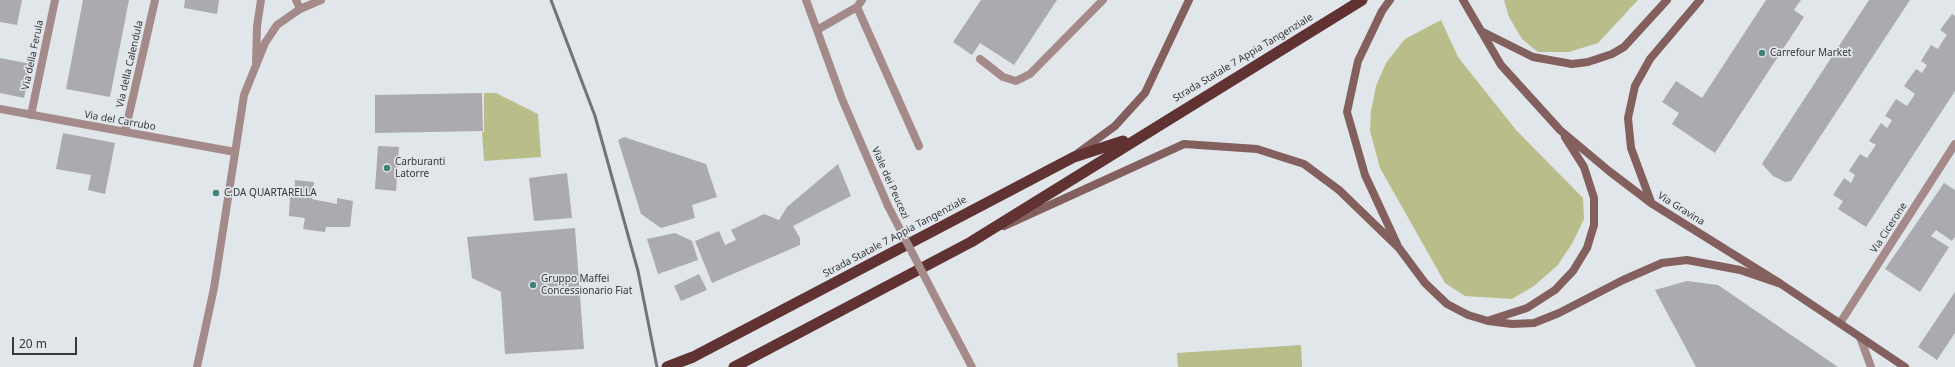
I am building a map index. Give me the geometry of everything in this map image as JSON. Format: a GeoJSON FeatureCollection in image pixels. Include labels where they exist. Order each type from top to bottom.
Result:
{"type":"FeatureCollection","features":[{"type":"Feature","properties":{"kind":"highway","name":"Strada Statale 7 Appia Tangenziale"},"geometry":{"type":"LineString","coordinates":[[734,367],[970,242],[1137,137],[1362,0]]}},
{"type":"Feature","properties":{"kind":"highway","name":"Strada Statale 7 Appia Tangenziale"},"geometry":{"type":"LineString","coordinates":[[667,367],[693,357],[1074,157],[1137,137]]}},
{"type":"Feature","properties":{"kind":"main road"},"geometry":{"type":"LineString","coordinates":[[1074,157],[1115,126],[1145,93],[1189,0]]}},
{"type":"Feature","properties":{"kind":"main road"},"geometry":{"type":"LineString","coordinates":[[1390,0],[1382,11],[1358,61],[1347,112],[1365,175],[1399,248]]}},
{"type":"Feature","properties":{"kind":"main road","name":"Via Gravina"},"geometry":{"type":"LineString","coordinates":[[1463,0],[1501,65],[1560,130],[1609,171],[1652,203],[1781,284],[1905,367]]}},
{"type":"Feature","properties":{"kind":"main road"},"geometry":{"type":"LineString","coordinates":[[1480,31],[1533,57],[1572,64],[1588,62],[1612,54],[1624,47],[1667,0]]}},
{"type":"Feature","properties":{"kind":"main road"},"geometry":{"type":"LineString","coordinates":[[1652,203],[1631,148],[1628,118],[1635,86],[1650,59],[1700,0]]}},
{"type":"Feature","properties":{"kind":"main road"},"geometry":{"type":"LineString","coordinates":[[1488,321],[1527,308],[1555,290],[1573,271],[1587,248],[1594,225],[1594,198],[1584,167],[1560,130]]}},
{"type":"Feature","properties":{"kind":"main road"},"geometry":{"type":"LineString","coordinates":[[970,242],[1184,144],[1257,149],[1304,164],[1339,190],[1399,248],[1425,283],[1447,304],[1468,315],[1488,321],[1512,324],[1534,323],[1559,313],[1623,280],[1662,263],[1687,260],[1740,270],[1781,284]]}},
{"type":"Feature","properties":{"kind":"street","name":"Via della Ferula"},"geometry":{"type":"LineString","coordinates":[[31,115],[55,0]]}},
{"type":"Feature","properties":{"kind":"street","name":"Via della Calendula"},"geometry":{"type":"LineString","coordinates":[[125,132],[155,0]]}},
{"type":"Feature","properties":{"kind":"street"},"geometry":{"type":"LineString","coordinates":[[256,65],[261,0]]}},
{"type":"Feature","properties":{"kind":"street"},"geometry":{"type":"LineString","coordinates":[[296,0],[300,9]]}},
{"type":"Feature","properties":{"kind":"street"},"geometry":{"type":"LineString","coordinates":[[197,367],[214,288],[244,95],[265,43],[277,25],[300,9],[321,0]]}},
{"type":"Feature","properties":{"kind":"street","name":"Viale dei Peucezi"},"geometry":{"type":"LineString","coordinates":[[806,0],[842,99],[888,206],[972,367]]}},
{"type":"Feature","properties":{"kind":"street"},"geometry":{"type":"LineString","coordinates":[[980,59],[1003,77],[1016,81],[1030,74],[1103,0]]}},
{"type":"Feature","properties":{"kind":"street"},"geometry":{"type":"LineString","coordinates":[[817,30],[860,3],[919,146]]}},
{"type":"Feature","properties":{"kind":"street","name":"Via del Carrubo"},"geometry":{"type":"LineString","coordinates":[[0,109],[235,152]]}},
{"type":"Feature","properties":{"kind":"street","name":"Via Cicerone"},"geometry":{"type":"LineString","coordinates":[[1840,323],[1955,144]]}},
{"type":"Feature","properties":{"kind":"street"},"geometry":{"type":"LineString","coordinates":[[1860,336],[1871,367]]}},
{"type":"Feature","properties":{"kind":"green space"},"geometry":{"type":"Polygon","coordinates":[[[1504,0],[1638,0],[1598,43],[1569,52],[1538,52],[1522,39],[1509,17],[1504,0]]]}},
{"type":"Feature","properties":{"kind":"green space"},"geometry":{"type":"Polygon","coordinates":[[[1441,20],[1458,57],[1516,130],[1583,198],[1584,219],[1573,242],[1558,265],[1534,286],[1512,299],[1465,296],[1445,283],[1380,168],[1370,131],[1371,111],[1376,86],[1386,63],[1405,39],[1441,20]]]}},
{"type":"Feature","properties":{"kind":"green space"},"geometry":{"type":"Polygon","coordinates":[[[484,93],[496,93],[538,114],[541,157],[484,161],[482,132],[484,132],[484,93]]]}},
{"type":"Feature","properties":{"kind":"green space"},"geometry":{"type":"Polygon","coordinates":[[[1301,345],[1302,367],[1178,367],[1177,353],[1301,345]]]}},
{"type":"Feature","properties":{"kind":"building"},"geometry":{"type":"Polygon","coordinates":[[[0,0],[22,0],[17,25],[0,22],[0,0]]]}},
{"type":"Feature","properties":{"kind":"building"},"geometry":{"type":"Polygon","coordinates":[[[83,0],[129,0],[110,97],[66,89],[83,0]]]}},
{"type":"Feature","properties":{"kind":"building"},"geometry":{"type":"Polygon","coordinates":[[[185,0],[219,0],[217,14],[184,8],[185,0]]]}},
{"type":"Feature","properties":{"kind":"building"},"geometry":{"type":"Polygon","coordinates":[[[981,0],[1057,0],[1014,65],[980,43],[972,55],[953,42],[981,0]]]}},
{"type":"Feature","properties":{"kind":"building"},"geometry":{"type":"Polygon","coordinates":[[[1766,0],[1801,0],[1794,10],[1804,17],[1715,153],[1672,124],[1679,113],[1662,102],[1676,81],[1702,98],[1766,0]]]}},
{"type":"Feature","properties":{"kind":"building"},"geometry":{"type":"Polygon","coordinates":[[[1869,0],[1910,0],[1791,181],[1785,182],[1773,176],[1762,164],[1869,0]]]}},
{"type":"Feature","properties":{"kind":"building"},"geometry":{"type":"Polygon","coordinates":[[[1952,14],[1955,16],[1955,91],[1866,227],[1838,209],[1843,201],[1833,195],[1844,178],[1851,183],[1855,175],[1849,171],[1860,154],[1867,158],[1876,145],[1869,141],[1881,123],[1887,128],[1892,120],[1885,116],[1896,99],[1907,106],[1915,94],[1904,86],[1916,69],[1922,73],[1927,65],[1921,61],[1931,45],[1938,49],[1947,35],[1940,30],[1952,14]]]}},
{"type":"Feature","properties":{"kind":"building"},"geometry":{"type":"Polygon","coordinates":[[[0,58],[31,64],[24,98],[0,93],[0,58]]]}},
{"type":"Feature","properties":{"kind":"building"},"geometry":{"type":"Polygon","coordinates":[[[482,93],[483,131],[375,133],[375,95],[482,93]]]}},
{"type":"Feature","properties":{"kind":"building"},"geometry":{"type":"Polygon","coordinates":[[[63,133],[115,143],[105,194],[88,190],[91,175],[56,169],[63,133]]]}},
{"type":"Feature","properties":{"kind":"building"},"geometry":{"type":"Polygon","coordinates":[[[624,137],[706,164],[717,197],[692,205],[695,218],[661,228],[641,214],[618,140],[624,137]]]}},
{"type":"Feature","properties":{"kind":"building"},"geometry":{"type":"Polygon","coordinates":[[[378,146],[399,147],[396,191],[375,189],[378,146]]]}},
{"type":"Feature","properties":{"kind":"building"},"geometry":{"type":"Polygon","coordinates":[[[838,164],[851,196],[793,226],[800,238],[800,245],[712,283],[695,241],[719,231],[725,245],[736,240],[731,230],[764,214],[779,220],[787,207],[838,164]]]}},
{"type":"Feature","properties":{"kind":"building"},"geometry":{"type":"Polygon","coordinates":[[[567,173],[572,218],[534,221],[529,178],[567,173]]]}},
{"type":"Feature","properties":{"kind":"building"},"geometry":{"type":"Polygon","coordinates":[[[295,180],[314,182],[312,199],[337,204],[337,198],[353,201],[350,227],[326,227],[325,232],[303,229],[305,218],[289,216],[290,196],[294,196],[295,180]]]}},
{"type":"Feature","properties":{"kind":"building"},"geometry":{"type":"Polygon","coordinates":[[[1944,183],[1955,190],[1955,237],[1952,241],[1936,230],[1931,236],[1949,247],[1920,292],[1885,269],[1944,183]]]}},
{"type":"Feature","properties":{"kind":"building","name":"Gruppo Maffei Concessionario Fiat"},"geometry":{"type":"Polygon","coordinates":[[[575,228],[584,349],[505,354],[501,292],[472,278],[467,237],[575,228]]]}},
{"type":"Feature","properties":{"kind":"building"},"geometry":{"type":"Polygon","coordinates":[[[675,233],[692,241],[698,260],[658,274],[647,239],[675,233]]]}},
{"type":"Feature","properties":{"kind":"building"},"geometry":{"type":"Polygon","coordinates":[[[699,274],[707,290],[681,301],[674,286],[699,274]]]}},
{"type":"Feature","properties":{"kind":"building"},"geometry":{"type":"Polygon","coordinates":[[[1687,281],[1718,285],[1838,367],[1696,367],[1655,290],[1687,281]]]}},
{"type":"Feature","properties":{"kind":"building"},"geometry":{"type":"Polygon","coordinates":[[[1955,292],[1955,333],[1937,360],[1918,347],[1955,292]]]}},
{"type":"Feature","properties":{"kind":"railway"},"geometry":{"type":"LineString","coordinates":[[551,0],[595,116],[638,271],[657,367]]}},
{"type":"Feature","properties":{"kind":"place","name":"Carrefour Market"},"geometry":{"type":"Point","coordinates":[1762,53]}},
{"type":"Feature","properties":{"kind":"place","name":"Carburanti Latorre"},"geometry":{"type":"Point","coordinates":[387,168]}},
{"type":"Feature","properties":{"kind":"place","name":"C.DA QUARTARELLA"},"geometry":{"type":"Point","coordinates":[216,193]}},
{"type":"Feature","properties":{"kind":"place","name":"Gruppo Maffei Concessionario Fiat"},"geometry":{"type":"Point","coordinates":[533,285]}}]}
